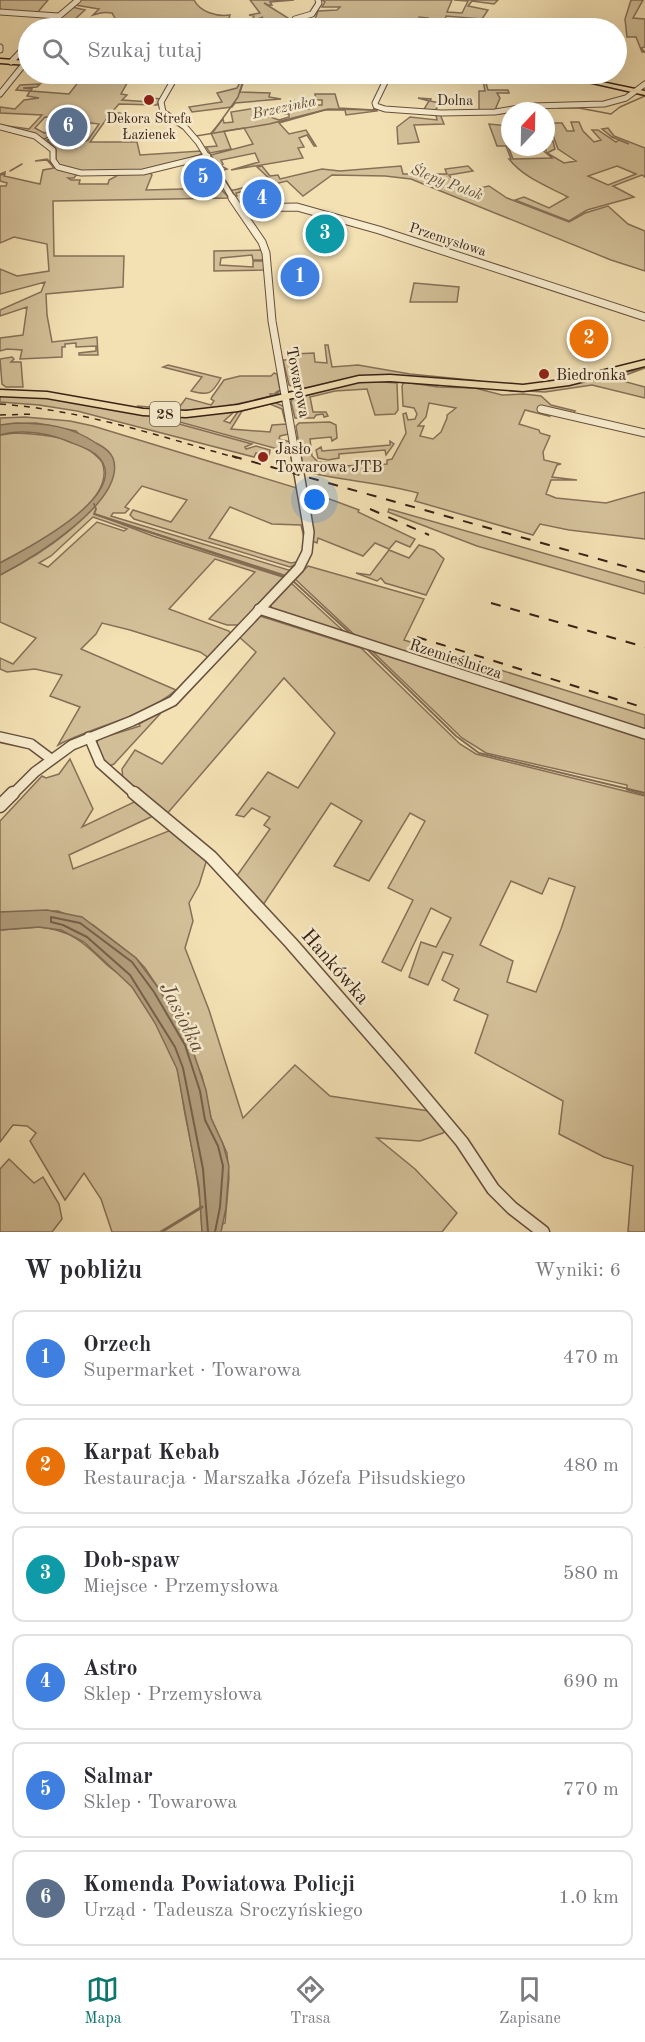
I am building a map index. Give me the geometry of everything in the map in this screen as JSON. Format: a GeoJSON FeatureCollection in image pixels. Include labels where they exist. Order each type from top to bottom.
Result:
{"type":"FeatureCollection","features":[{"type":"Feature","properties":{"kind":"main road"},"geometry":{"type":"LineString","coordinates":[[0,61],[18,61]]}},
{"type":"Feature","properties":{"kind":"main road"},"geometry":{"type":"LineString","coordinates":[[605,84],[640,91]]}},
{"type":"Feature","properties":{"kind":"main road"},"geometry":{"type":"LineString","coordinates":[[610,84],[640,91]]}},
{"type":"Feature","properties":{"kind":"main road","name":"28"},"geometry":{"type":"LineString","coordinates":[[0,393],[62,396],[143,412],[172,414],[224,410],[348,380],[378,378],[509,388],[536,387],[569,382],[645,363]]}},
{"type":"Feature","properties":{"kind":"street"},"geometry":{"type":"LineString","coordinates":[[0,12],[58,16],[78,0]]}},
{"type":"Feature","properties":{"kind":"street"},"geometry":{"type":"LineString","coordinates":[[301,18],[312,14],[319,3],[318,0]]}},
{"type":"Feature","properties":{"kind":"street"},"geometry":{"type":"LineString","coordinates":[[11,62],[18,55]]}},
{"type":"Feature","properties":{"kind":"street"},"geometry":{"type":"LineString","coordinates":[[0,94],[18,71]]}},
{"type":"Feature","properties":{"kind":"street","name":"Towarowa"},"geometry":{"type":"LineString","coordinates":[[0,806],[51,759],[89,737],[157,710],[178,697],[301,565],[307,555],[309,544],[302,487],[272,321],[266,253],[262,242],[228,192],[208,156],[191,134],[166,115],[162,109],[163,98],[171,84]]}},
{"type":"Feature","properties":{"kind":"street","name":"Dolna"},"geometry":{"type":"LineString","coordinates":[[384,84],[375,102],[380,108],[441,112],[487,112],[532,106],[601,105],[640,91]]}},
{"type":"Feature","properties":{"kind":"street"},"geometry":{"type":"LineString","coordinates":[[640,91],[645,84]]}},
{"type":"Feature","properties":{"kind":"street"},"geometry":{"type":"LineString","coordinates":[[0,127],[24,132],[40,139],[53,150],[53,160],[56,165],[73,172],[143,172],[208,156]]}},
{"type":"Feature","properties":{"kind":"street","name":"Przemysłowa"},"geometry":{"type":"LineString","coordinates":[[239,208],[297,207],[379,230],[645,317]]}},
{"type":"Feature","properties":{"kind":"street"},"geometry":{"type":"LineString","coordinates":[[541,409],[645,433]]}},
{"type":"Feature","properties":{"kind":"street","name":"Rzemieślnicza"},"geometry":{"type":"LineString","coordinates":[[259,609],[645,734]]}},
{"type":"Feature","properties":{"kind":"street"},"geometry":{"type":"LineString","coordinates":[[0,737],[31,744],[51,759]]}},
{"type":"Feature","properties":{"kind":"street","name":"Hankówka"},"geometry":{"type":"LineString","coordinates":[[89,737],[100,763],[106,770],[211,857],[284,936],[462,1142],[493,1189],[512,1208],[543,1232]]}},
{"type":"Feature","properties":{"kind":"shaded area"},"geometry":{"type":"Polygon","coordinates":[[[0,0],[48,0],[37,13],[0,11],[0,0]]]}},
{"type":"Feature","properties":{"kind":"shaded area"},"geometry":{"type":"Polygon","coordinates":[[[80,0],[194,0],[200,8],[209,13],[230,15],[229,18],[115,18],[112,13],[93,15],[99,9],[75,5],[80,0]]]}},
{"type":"Feature","properties":{"kind":"shaded area"},"geometry":{"type":"Polygon","coordinates":[[[250,0],[294,0],[270,2],[272,5],[264,3],[288,18],[253,18],[254,16],[249,15],[260,13],[250,0]]]}},
{"type":"Feature","properties":{"kind":"shaded area"},"geometry":{"type":"Polygon","coordinates":[[[322,0],[452,0],[447,12],[462,13],[468,1],[454,0],[498,0],[494,4],[472,1],[468,6],[488,10],[483,18],[446,16],[446,18],[316,18],[318,11],[337,10],[340,7],[322,7],[325,2],[322,0]]]}},
{"type":"Feature","properties":{"kind":"shaded area"},"geometry":{"type":"Polygon","coordinates":[[[631,0],[643,0],[633,18],[645,19],[645,47],[641,48],[645,52],[642,52],[636,37],[627,37],[625,18],[631,0]]]}},
{"type":"Feature","properties":{"kind":"shaded area"},"geometry":{"type":"Polygon","coordinates":[[[72,7],[85,10],[76,18],[60,18],[72,7]]]}},
{"type":"Feature","properties":{"kind":"shaded area"},"geometry":{"type":"Polygon","coordinates":[[[40,84],[37,87],[23,88],[32,89],[31,91],[69,94],[77,84],[127,84],[121,94],[127,95],[122,100],[151,102],[154,98],[160,99],[157,105],[119,104],[112,112],[126,114],[122,119],[108,117],[90,142],[137,142],[140,155],[201,151],[202,153],[142,170],[72,171],[59,165],[56,160],[56,149],[47,140],[62,137],[58,145],[76,148],[78,146],[76,144],[88,140],[99,124],[45,117],[35,128],[44,133],[53,131],[49,137],[44,139],[26,131],[0,125],[29,129],[42,115],[0,113],[0,107],[15,109],[24,100],[39,98],[27,96],[30,91],[16,90],[20,85],[40,84]]]}},
{"type":"Feature","properties":{"kind":"shaded area"},"geometry":{"type":"Polygon","coordinates":[[[239,84],[243,84],[240,92],[270,93],[269,97],[281,99],[235,103],[232,107],[192,112],[189,107],[222,102],[217,93],[237,88],[239,84]]]}},
{"type":"Feature","properties":{"kind":"shaded area"},"geometry":{"type":"Polygon","coordinates":[[[484,84],[486,84],[488,90],[508,90],[509,93],[497,93],[500,98],[495,110],[479,112],[479,91],[485,91],[484,84]]]}},
{"type":"Feature","properties":{"kind":"shaded area"},"geometry":{"type":"Polygon","coordinates":[[[315,94],[335,94],[339,108],[374,110],[374,105],[377,111],[346,115],[345,110],[325,110],[279,123],[289,134],[306,130],[316,146],[307,135],[299,138],[304,147],[298,148],[303,158],[231,170],[259,162],[255,153],[221,160],[223,164],[221,166],[227,169],[220,171],[211,155],[253,144],[244,128],[224,131],[231,149],[210,153],[206,147],[217,146],[211,133],[223,119],[224,123],[233,122],[231,112],[262,107],[267,116],[279,120],[289,117],[289,114],[280,114],[281,110],[290,110],[289,105],[294,101],[293,109],[309,109],[311,101],[314,101],[314,105],[322,105],[322,100],[316,100],[315,94]]]}},
{"type":"Feature","properties":{"kind":"shaded area"},"geometry":{"type":"Polygon","coordinates":[[[418,98],[431,99],[430,101],[440,103],[435,111],[440,114],[444,124],[414,125],[419,142],[398,144],[397,127],[410,117],[437,120],[436,115],[415,113],[423,111],[429,101],[418,98]]]}},
{"type":"Feature","properties":{"kind":"shaded area"},"geometry":{"type":"Polygon","coordinates":[[[571,122],[579,122],[583,131],[594,142],[601,140],[592,130],[598,130],[616,142],[619,140],[629,144],[612,137],[602,129],[608,128],[614,136],[645,148],[645,177],[642,175],[613,186],[634,197],[587,210],[569,221],[515,200],[524,197],[549,208],[568,197],[536,181],[509,159],[511,159],[510,156],[513,159],[552,158],[550,156],[552,156],[564,163],[576,161],[558,149],[555,141],[555,123],[562,123],[567,131],[574,131],[571,122]],[[617,166],[588,176],[608,185],[636,174],[617,166]]]}},
{"type":"Feature","properties":{"kind":"shaded area"},"geometry":{"type":"Polygon","coordinates":[[[489,124],[501,125],[501,146],[497,146],[489,124]]]}},
{"type":"Feature","properties":{"kind":"shaded area"},"geometry":{"type":"Polygon","coordinates":[[[47,159],[60,170],[77,174],[74,178],[68,178],[80,180],[79,184],[108,184],[109,180],[120,174],[149,172],[152,175],[146,190],[220,188],[229,198],[53,201],[54,256],[124,256],[123,287],[46,294],[52,342],[97,337],[98,355],[79,355],[79,353],[96,351],[96,346],[76,347],[76,343],[65,344],[65,347],[62,347],[62,357],[20,359],[22,350],[0,351],[0,338],[23,335],[27,307],[0,316],[0,310],[41,292],[45,282],[0,294],[0,269],[17,276],[49,271],[47,244],[14,237],[0,243],[0,186],[6,186],[7,183],[0,181],[0,174],[5,172],[4,176],[40,184],[43,170],[54,168],[47,160],[35,161],[47,159]]]}},
{"type":"Feature","properties":{"kind":"shaded area"},"geometry":{"type":"Polygon","coordinates":[[[262,166],[270,176],[278,175],[280,179],[322,169],[340,171],[401,166],[403,174],[447,174],[445,169],[468,166],[473,171],[449,175],[461,192],[489,186],[507,198],[569,222],[585,213],[608,206],[628,224],[645,231],[645,271],[611,260],[411,179],[332,175],[303,196],[287,181],[236,193],[237,196],[231,190],[272,181],[257,167],[262,166]]]}},
{"type":"Feature","properties":{"kind":"shaded area"},"geometry":{"type":"Polygon","coordinates":[[[263,250],[264,260],[253,260],[252,255],[221,258],[220,265],[253,267],[253,261],[264,261],[264,270],[214,271],[214,251],[263,250]]]}},
{"type":"Feature","properties":{"kind":"shaded area"},"geometry":{"type":"Polygon","coordinates":[[[414,283],[459,287],[457,302],[410,302],[414,283]]]}},
{"type":"Feature","properties":{"kind":"shaded area"},"geometry":{"type":"Polygon","coordinates":[[[325,345],[328,345],[332,367],[358,365],[410,374],[480,381],[480,383],[386,375],[348,378],[304,388],[289,385],[283,360],[294,360],[294,354],[314,353],[315,362],[327,363],[325,345]]]}},
{"type":"Feature","properties":{"kind":"shaded area"},"geometry":{"type":"Polygon","coordinates":[[[12,357],[14,359],[11,362],[21,362],[23,387],[6,387],[2,384],[0,359],[12,357]]]}},
{"type":"Feature","properties":{"kind":"shaded area"},"geometry":{"type":"Polygon","coordinates":[[[168,365],[221,378],[209,392],[197,393],[191,391],[202,377],[163,367],[168,365]]]}},
{"type":"Feature","properties":{"kind":"shaded area"},"geometry":{"type":"Polygon","coordinates":[[[645,366],[614,375],[645,368],[615,379],[645,387],[645,398],[592,385],[545,392],[527,391],[564,386],[645,366]]]}},
{"type":"Feature","properties":{"kind":"shaded area"},"geometry":{"type":"Polygon","coordinates":[[[274,373],[277,374],[280,390],[275,393],[279,392],[257,400],[215,408],[172,411],[149,410],[138,406],[178,409],[186,398],[211,405],[214,401],[212,397],[224,380],[240,376],[271,376],[274,373]]]}},
{"type":"Feature","properties":{"kind":"shaded area"},"geometry":{"type":"Polygon","coordinates":[[[369,381],[397,383],[398,410],[395,414],[375,415],[367,389],[335,391],[310,397],[313,412],[326,412],[328,416],[324,417],[323,414],[316,415],[314,418],[295,418],[291,402],[294,396],[298,395],[298,398],[351,383],[369,381]]]}},
{"type":"Feature","properties":{"kind":"shaded area"},"geometry":{"type":"Polygon","coordinates":[[[404,382],[438,387],[475,388],[502,395],[541,396],[551,405],[575,411],[572,414],[544,411],[549,416],[525,410],[519,424],[550,436],[543,452],[544,460],[561,464],[557,465],[552,477],[577,480],[551,480],[546,494],[556,498],[606,503],[645,492],[645,539],[569,530],[540,524],[533,535],[415,501],[418,493],[303,471],[296,426],[299,423],[330,422],[336,425],[337,438],[332,441],[331,437],[310,439],[312,456],[318,462],[340,463],[341,466],[387,464],[387,460],[392,459],[406,433],[403,414],[406,413],[408,420],[415,419],[417,414],[414,408],[403,406],[402,386],[404,382]],[[429,403],[426,417],[418,426],[424,426],[420,436],[433,439],[441,432],[447,415],[456,408],[429,403]]]}},
{"type":"Feature","properties":{"kind":"shaded area"},"geometry":{"type":"Polygon","coordinates":[[[0,395],[49,398],[155,416],[158,419],[160,418],[158,416],[188,417],[235,411],[224,421],[230,423],[239,410],[274,402],[285,407],[287,420],[285,421],[282,409],[270,404],[242,411],[231,429],[270,432],[272,425],[287,424],[289,434],[280,436],[279,439],[291,442],[292,449],[285,451],[169,419],[161,419],[252,444],[245,447],[246,449],[256,446],[270,450],[269,457],[256,453],[254,457],[77,411],[0,402],[0,395]]]}},
{"type":"Feature","properties":{"kind":"shaded area"},"geometry":{"type":"Polygon","coordinates":[[[25,417],[70,421],[93,426],[300,489],[306,546],[301,556],[305,542],[301,525],[272,524],[230,507],[209,538],[291,563],[296,562],[297,564],[290,567],[134,519],[130,515],[133,510],[171,522],[187,500],[142,486],[125,507],[129,509],[125,513],[113,513],[111,516],[292,571],[287,576],[95,514],[153,536],[286,578],[240,625],[227,625],[209,619],[255,572],[215,559],[169,609],[229,631],[231,634],[209,658],[200,652],[102,623],[96,634],[81,649],[176,690],[149,708],[58,745],[80,707],[50,696],[62,675],[35,669],[7,672],[0,669],[0,658],[13,664],[36,638],[0,622],[0,575],[51,545],[82,519],[106,488],[114,471],[76,431],[36,423],[0,425],[0,418],[25,417]],[[93,517],[51,556],[39,563],[48,567],[97,522],[124,531],[127,529],[93,517]]]}},
{"type":"Feature","properties":{"kind":"shaded area"},"geometry":{"type":"Polygon","coordinates":[[[15,433],[50,436],[84,447],[102,462],[104,478],[97,493],[85,508],[68,522],[50,535],[0,563],[0,435],[15,433]]]}},
{"type":"Feature","properties":{"kind":"shaded area"},"geometry":{"type":"Polygon","coordinates":[[[390,441],[394,444],[386,455],[385,450],[339,454],[339,458],[328,460],[318,458],[316,450],[321,447],[322,451],[390,445],[390,441]]]}},
{"type":"Feature","properties":{"kind":"shaded area"},"geometry":{"type":"Polygon","coordinates":[[[305,490],[359,510],[358,512],[415,539],[410,547],[396,541],[389,549],[375,543],[363,556],[318,538],[317,543],[312,541],[305,490]]]}},
{"type":"Feature","properties":{"kind":"shaded area"},"geometry":{"type":"Polygon","coordinates":[[[389,509],[645,582],[645,594],[477,546],[388,512],[389,509]]]}},
{"type":"Feature","properties":{"kind":"shaded area"},"geometry":{"type":"Polygon","coordinates":[[[419,545],[434,550],[444,559],[426,595],[385,583],[381,578],[377,581],[356,573],[370,575],[389,550],[409,558],[419,545]]]}},
{"type":"Feature","properties":{"kind":"shaded area"},"geometry":{"type":"Polygon","coordinates":[[[308,566],[424,599],[404,640],[645,715],[645,730],[359,639],[295,579],[308,566]]]}},
{"type":"Feature","properties":{"kind":"shaded area"},"geometry":{"type":"Polygon","coordinates":[[[290,582],[350,637],[271,609],[271,602],[290,582]]]}},
{"type":"Feature","properties":{"kind":"shaded area"},"geometry":{"type":"Polygon","coordinates":[[[260,616],[361,648],[460,744],[476,754],[645,796],[645,1232],[628,1232],[633,1166],[604,1157],[559,1134],[563,1101],[475,1053],[488,1015],[454,1000],[459,989],[442,980],[453,955],[443,952],[428,985],[409,977],[421,942],[436,947],[451,918],[431,908],[401,971],[382,962],[413,900],[388,888],[425,821],[410,813],[369,881],[334,866],[362,821],[331,803],[263,905],[236,877],[270,829],[264,825],[270,817],[252,808],[244,817],[236,815],[268,772],[298,788],[335,733],[284,678],[166,815],[123,780],[122,769],[135,750],[162,764],[256,652],[238,636],[255,617],[260,616]],[[549,878],[542,894],[511,881],[480,945],[513,961],[507,982],[536,992],[575,887],[549,878]]]}},
{"type":"Feature","properties":{"kind":"shaded area"},"geometry":{"type":"Polygon","coordinates":[[[372,651],[631,734],[645,736],[645,795],[627,790],[627,785],[486,753],[462,738],[372,651]]]}},
{"type":"Feature","properties":{"kind":"shaded area"},"geometry":{"type":"Polygon","coordinates":[[[160,714],[114,764],[107,767],[96,747],[98,739],[140,726],[139,724],[160,714]]]}},
{"type":"Feature","properties":{"kind":"shaded area"},"geometry":{"type":"Polygon","coordinates":[[[70,759],[93,809],[82,827],[134,802],[153,816],[69,855],[73,869],[171,830],[207,859],[199,885],[189,903],[193,921],[185,948],[209,1010],[243,1118],[295,1065],[330,1096],[429,1111],[446,1130],[443,1133],[420,1141],[377,1138],[415,1169],[457,1213],[442,1232],[221,1232],[221,1225],[225,1223],[229,1178],[227,1153],[211,1118],[202,1076],[183,1031],[145,968],[136,958],[93,925],[58,911],[0,912],[0,821],[42,776],[46,778],[59,774],[70,759]]]}},
{"type":"Feature","properties":{"kind":"shaded area"},"geometry":{"type":"Polygon","coordinates":[[[39,927],[68,934],[90,949],[133,989],[162,1035],[178,1074],[196,1172],[202,1232],[112,1232],[101,1199],[84,1173],[65,1200],[30,1141],[36,1133],[27,1126],[13,1125],[0,1142],[0,930],[39,927]]]}},
{"type":"Feature","properties":{"kind":"shaded area"},"geometry":{"type":"Polygon","coordinates":[[[9,1159],[34,1183],[43,1177],[59,1204],[62,1219],[52,1232],[0,1232],[0,1169],[9,1159]]]}},
{"type":"Feature","properties":{"kind":"water"},"geometry":{"type":"Polygon","coordinates":[[[16,423],[58,427],[87,437],[112,455],[114,475],[106,492],[92,510],[74,527],[33,556],[0,575],[0,563],[68,522],[98,492],[105,477],[103,463],[100,459],[81,446],[37,433],[18,432],[0,435],[0,425],[16,423]]]}},
{"type":"Feature","properties":{"kind":"water"},"geometry":{"type":"Polygon","coordinates":[[[47,910],[82,917],[136,958],[159,989],[190,1042],[206,1090],[211,1118],[223,1144],[229,1166],[226,1208],[221,1232],[202,1232],[199,1187],[177,1069],[155,1023],[132,987],[84,942],[61,930],[39,927],[0,930],[0,912],[47,910]]]}},
{"type":"Feature","properties":{"kind":"waterway"},"geometry":{"type":"LineString","coordinates":[[213,132],[238,97],[242,84]]}},
{"type":"Feature","properties":{"kind":"waterway"},"geometry":{"type":"LineString","coordinates":[[558,108],[579,108],[611,114],[620,107],[645,96]]}},
{"type":"Feature","properties":{"kind":"waterway","name":"Brzezinka"},"geometry":{"type":"LineString","coordinates":[[196,136],[269,124],[328,109],[377,110]]}},
{"type":"Feature","properties":{"kind":"waterway"},"geometry":{"type":"LineString","coordinates":[[495,114],[501,114]]}},
{"type":"Feature","properties":{"kind":"waterway"},"geometry":{"type":"LineString","coordinates":[[10,171],[22,164]]}},
{"type":"Feature","properties":{"kind":"waterway"},"geometry":{"type":"LineString","coordinates":[[0,175],[5,174]]}},
{"type":"Feature","properties":{"kind":"waterway"},"geometry":{"type":"LineString","coordinates":[[94,504],[96,509],[94,514],[286,577]]}},
{"type":"Feature","properties":{"kind":"waterway"},"geometry":{"type":"LineString","coordinates":[[293,581],[351,634]]}},
{"type":"Feature","properties":{"kind":"waterway"},"geometry":{"type":"LineString","coordinates":[[366,648],[456,736],[479,753],[645,793]]}},
{"type":"Feature","properties":{"kind":"waterway"},"geometry":{"type":"LineString","coordinates":[[161,1232],[202,1207]]}},
{"type":"Feature","properties":{"kind":"railway"},"geometry":{"type":"LineString","coordinates":[[0,404],[31,407],[90,418],[237,458]]}},
{"type":"Feature","properties":{"kind":"railway"},"geometry":{"type":"LineString","coordinates":[[0,415],[36,414]]}},
{"type":"Feature","properties":{"kind":"railway"},"geometry":{"type":"LineString","coordinates":[[232,456],[645,572]]}},
{"type":"Feature","properties":{"kind":"railway"},"geometry":{"type":"LineString","coordinates":[[370,509],[429,535]]}},
{"type":"Feature","properties":{"kind":"railway"},"geometry":{"type":"LineString","coordinates":[[491,603],[645,647]]}},
{"type":"Feature","properties":{"kind":"railway"},"geometry":{"type":"LineString","coordinates":[[417,637],[645,708]]}},
{"type":"Feature","properties":{"kind":"place","name":"Dekora Strefa Łazienek"},"geometry":{"type":"Point","coordinates":[149,100]}},
{"type":"Feature","properties":{"kind":"place","name":"Komenda Powiatowa Policji"},"geometry":{"type":"Point","coordinates":[68,127]}},
{"type":"Feature","properties":{"kind":"place","name":"Salmar"},"geometry":{"type":"Point","coordinates":[203,178]}},
{"type":"Feature","properties":{"kind":"place","name":"Astro"},"geometry":{"type":"Point","coordinates":[262,199]}},
{"type":"Feature","properties":{"kind":"place","name":"Dob-spaw"},"geometry":{"type":"Point","coordinates":[325,234]}},
{"type":"Feature","properties":{"kind":"place","name":"Orzech"},"geometry":{"type":"Point","coordinates":[300,277]}},
{"type":"Feature","properties":{"kind":"place","name":"Karpat Kebab"},"geometry":{"type":"Point","coordinates":[589,339]}},
{"type":"Feature","properties":{"kind":"place","name":"Biedronka"},"geometry":{"type":"Point","coordinates":[544,374]}},
{"type":"Feature","properties":{"kind":"place","name":"Jasło Towarowa JTB"},"geometry":{"type":"Point","coordinates":[263,457]}},
{"type":"Feature","properties":{"kind":"water label","name":"Ślepy Potok"},"geometry":{"type":"Point","coordinates":[447,182]}},
{"type":"Feature","properties":{"kind":"water label","name":"Jasiołka"},"geometry":{"type":"Point","coordinates":[183,1017]}}]}
